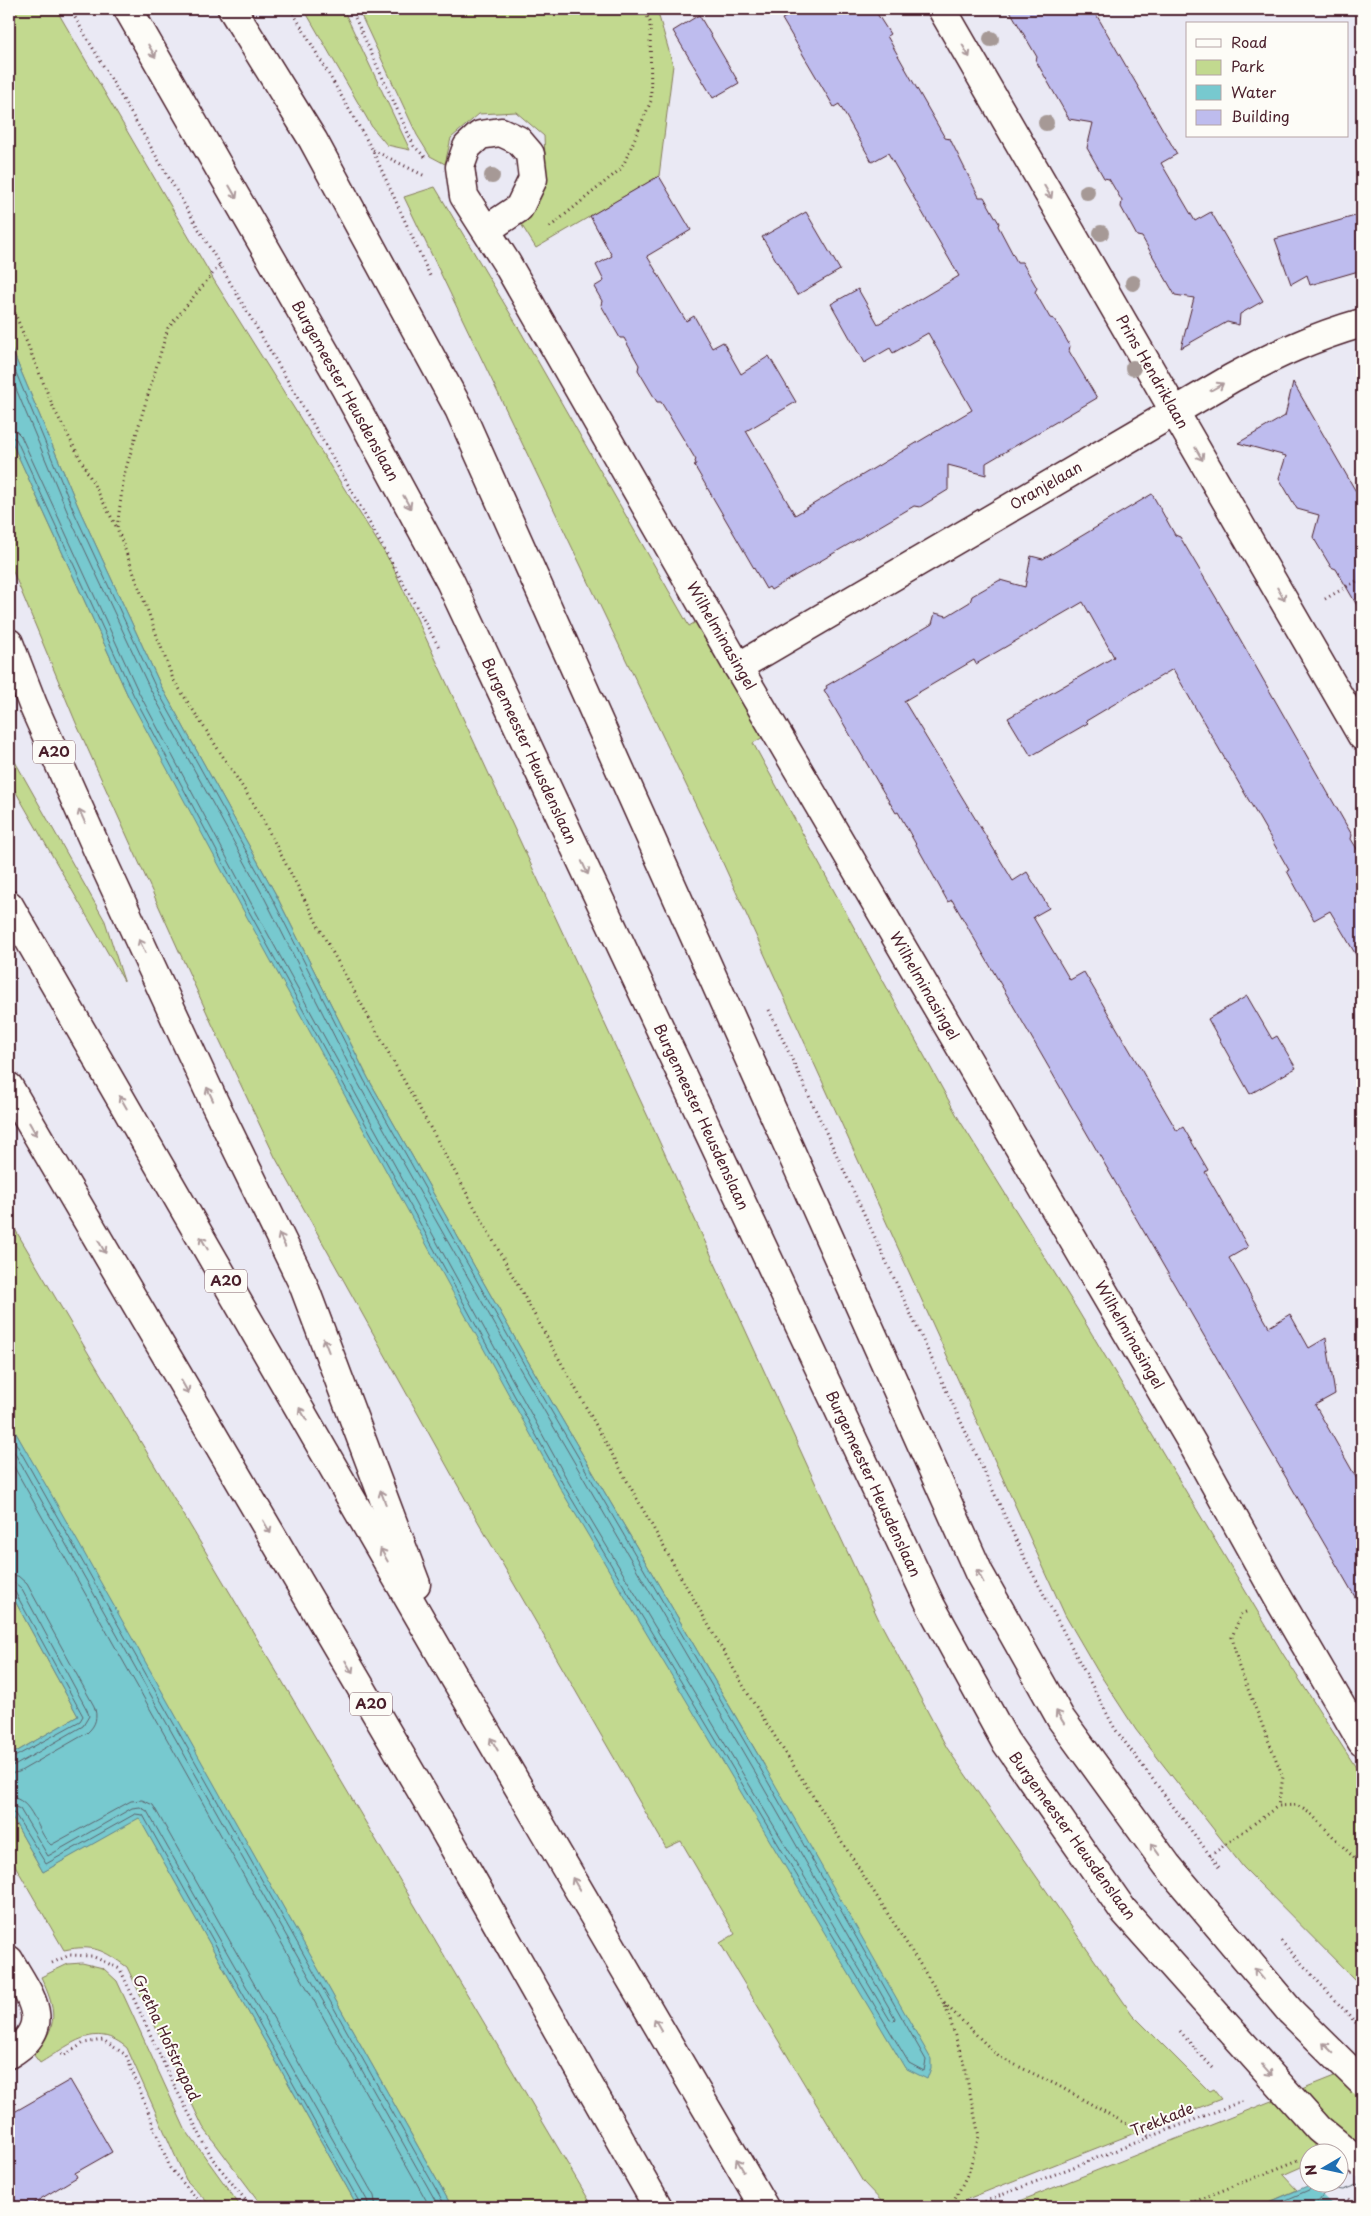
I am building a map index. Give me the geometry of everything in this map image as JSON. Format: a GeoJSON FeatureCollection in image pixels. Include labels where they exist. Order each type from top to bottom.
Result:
{"type":"FeatureCollection","features":[{"type":"Feature","properties":{"kind":"main road","name":"Burgemeester Heusdenslaan"},"geometry":{"type":"LineString","coordinates":[[128,9],[346,389],[450,581],[940,1623],[1005,1741],[1123,1910],[1319,2128],[1362,2164]]}},
{"type":"Feature","properties":{"kind":"main road"},"geometry":{"type":"LineString","coordinates":[[232,9],[313,140],[459,409],[979,1573],[1061,1719],[1168,1866],[1290,2011],[1362,2082]]}},
{"type":"Feature","properties":{"kind":"main road","name":"Prins Hendriklaan"},"geometry":{"type":"LineString","coordinates":[[942,9],[1362,736]]}},
{"type":"Feature","properties":{"kind":"main road","name":"Wilhelminasingel"},"geometry":{"type":"LineString","coordinates":[[486,230],[520,208],[533,179],[530,154],[518,140],[501,132],[480,135],[467,147],[460,167],[464,196],[506,262],[738,667],[1192,1443],[1277,1596],[1362,1742]]}},
{"type":"Feature","properties":{"kind":"main road","name":"Oranjelaan"},"geometry":{"type":"LineString","coordinates":[[738,667],[1174,411],[1282,351],[1362,323]]}},
{"type":"Feature","properties":{"kind":"main road","name":"A20"},"geometry":{"type":"LineString","coordinates":[[9,644],[33,705],[102,860],[215,1104],[303,1284],[443,1658]]}},
{"type":"Feature","properties":{"kind":"main road","name":"A20"},"geometry":{"type":"LineString","coordinates":[[9,905],[443,1658],[764,2207]]}},
{"type":"Feature","properties":{"kind":"main road","name":"A20"},"geometry":{"type":"LineString","coordinates":[[9,1086],[436,1814],[658,2207]]}},
{"type":"Feature","properties":{"kind":"main road"},"geometry":{"type":"LineString","coordinates":[[9,2054],[16,2050],[34,2030],[36,2008],[14,1970]]}},
{"type":"Feature","properties":{"kind":"path"},"geometry":{"type":"LineString","coordinates":[[291,9],[372,149],[434,284]]}},
{"type":"Feature","properties":{"kind":"path"},"geometry":{"type":"LineString","coordinates":[[351,9],[414,146],[464,196]]}},
{"type":"Feature","properties":{"kind":"path"},"geometry":{"type":"LineString","coordinates":[[506,262],[622,168],[651,101],[650,22],[644,9]]}},
{"type":"Feature","properties":{"kind":"path"},"geometry":{"type":"LineString","coordinates":[[372,149],[464,196]]}},
{"type":"Feature","properties":{"kind":"path"},"geometry":{"type":"LineString","coordinates":[[117,528],[124,475],[168,328],[219,266]]}},
{"type":"Feature","properties":{"kind":"path"},"geometry":{"type":"LineString","coordinates":[[9,299],[54,410],[117,528],[173,679],[258,811],[333,955],[674,1567],[751,1699],[944,2002],[999,2057],[1057,2084],[1150,2137]]}},
{"type":"Feature","properties":{"kind":"path"},"geometry":{"type":"LineString","coordinates":[[1294,617],[1362,578]]}},
{"type":"Feature","properties":{"kind":"path"},"geometry":{"type":"LineString","coordinates":[[767,1005],[1024,1557],[1115,1729],[1222,1871]]}},
{"type":"Feature","properties":{"kind":"path"},"geometry":{"type":"LineString","coordinates":[[1277,1596],[1241,1614],[1232,1638],[1239,1667],[1283,1777],[1278,1806]]}},
{"type":"Feature","properties":{"kind":"path"},"geometry":{"type":"LineString","coordinates":[[1210,1856],[1278,1806],[1297,1805],[1311,1814],[1362,1866]]}},
{"type":"Feature","properties":{"kind":"path"},"geometry":{"type":"LineString","coordinates":[[1279,1938],[1362,2029]]}},
{"type":"Feature","properties":{"kind":"path","name":"Gretha Hofstrapad"},"geometry":{"type":"LineString","coordinates":[[14,1970],[70,1955],[92,1956],[120,1969],[170,2076],[212,2158],[251,2207]]}},
{"type":"Feature","properties":{"kind":"path"},"geometry":{"type":"LineString","coordinates":[[944,2002],[963,2060],[979,2136],[969,2171],[951,2207]]}},
{"type":"Feature","properties":{"kind":"path"},"geometry":{"type":"LineString","coordinates":[[34,2030],[63,2056],[84,2043],[103,2040],[126,2055],[170,2168],[204,2207]]}},
{"type":"Feature","properties":{"kind":"path","name":"Trekkade"},"geometry":{"type":"LineString","coordinates":[[971,2207],[1248,2098]]}},
{"type":"Feature","properties":{"kind":"path"},"geometry":{"type":"LineString","coordinates":[[1180,2207],[1298,2160]]}},
{"type":"Feature","properties":{"kind":"green space"},"geometry":{"type":"Polygon","coordinates":[[[9,9],[56,9],[215,282],[391,563],[878,1618],[947,1748],[1132,2014],[1209,2091],[1213,2089],[1221,2099],[947,2207],[887,2207],[863,2182],[720,1943],[735,1934],[681,1841],[666,1848],[472,1511],[275,1157],[212,1024],[76,723],[9,562],[9,436],[129,698],[764,1765],[529,1363],[368,1078],[275,893],[160,684],[80,511],[9,343],[9,9]]]}},
{"type":"Feature","properties":{"kind":"green space"},"geometry":{"type":"Polygon","coordinates":[[[304,9],[343,9],[410,150],[387,145],[372,127],[304,9]]]}},
{"type":"Feature","properties":{"kind":"green space"},"geometry":{"type":"Polygon","coordinates":[[[358,9],[665,9],[658,13],[673,65],[659,176],[536,248],[521,224],[546,178],[544,136],[516,112],[479,114],[451,138],[445,164],[430,156],[417,135],[358,9]]]}},
{"type":"Feature","properties":{"kind":"green space"},"geometry":{"type":"Polygon","coordinates":[[[435,187],[517,325],[689,626],[699,620],[765,736],[753,743],[960,1121],[1077,1309],[1283,1654],[1362,1777],[1362,1987],[1243,1867],[1136,1730],[1097,1670],[1065,1615],[712,839],[404,197],[435,187]]]}},
{"type":"Feature","properties":{"kind":"green space"},"geometry":{"type":"Polygon","coordinates":[[[9,751],[105,921],[124,981],[9,780],[9,751]]]}},
{"type":"Feature","properties":{"kind":"green space"},"geometry":{"type":"Polygon","coordinates":[[[9,1219],[593,2207],[452,2207],[9,1421],[9,1219]]]}},
{"type":"Feature","properties":{"kind":"green space"},"geometry":{"type":"Polygon","coordinates":[[[9,1590],[78,1716],[9,1756],[9,1590]]]}},
{"type":"Feature","properties":{"kind":"green space"},"geometry":{"type":"Polygon","coordinates":[[[9,1812],[43,1872],[139,1817],[358,2207],[263,2207],[203,2127],[127,1967],[111,1956],[91,1948],[64,1950],[9,1855],[9,1812]]]}},
{"type":"Feature","properties":{"kind":"green space"},"geometry":{"type":"Polygon","coordinates":[[[82,1963],[103,1968],[117,1981],[185,2129],[241,2207],[212,2207],[186,2180],[127,2048],[115,2040],[104,2036],[93,2036],[72,2043],[40,2063],[33,2054],[48,2035],[53,2017],[50,1999],[41,1977],[68,1964],[82,1963]]]}},
{"type":"Feature","properties":{"kind":"green space"},"geometry":{"type":"Polygon","coordinates":[[[1362,2065],[1362,2162],[1348,2167],[1348,2144],[1298,2144],[1298,2168],[1283,2175],[1297,2190],[1258,2207],[1005,2207],[1362,2065]]]}},
{"type":"Feature","properties":{"kind":"water"},"geometry":{"type":"Polygon","coordinates":[[[9,343],[80,511],[160,684],[275,893],[368,1078],[529,1363],[764,1765],[931,2059],[931,2068],[927,2079],[905,2068],[560,1488],[129,698],[9,436],[9,343]]]}},
{"type":"Feature","properties":{"kind":"water"},"geometry":{"type":"Polygon","coordinates":[[[9,1421],[452,2207],[358,2207],[139,1818],[43,1872],[9,1812],[9,1756],[78,1716],[9,1590],[9,1421]]]}},
{"type":"Feature","properties":{"kind":"water"},"geometry":{"type":"Polygon","coordinates":[[[1298,2190],[1298,2194],[1348,2194],[1362,2207],[1258,2207],[1298,2190]]]}},
{"type":"Feature","properties":{"kind":"pier"},"geometry":{"type":"Polygon","coordinates":[[[1362,2160],[1362,2207],[1335,2207],[1321,2194],[1348,2194],[1348,2166],[1362,2160]]]}},
{"type":"Feature","properties":{"kind":"building"},"geometry":{"type":"Polygon","coordinates":[[[801,9],[874,9],[890,34],[887,36],[945,138],[950,139],[979,197],[984,197],[999,223],[998,226],[1017,262],[1022,262],[1037,288],[1035,292],[1050,318],[1054,319],[1061,330],[1070,346],[1069,351],[1097,398],[986,463],[986,475],[948,465],[948,490],[920,507],[914,506],[771,590],[769,587],[766,589],[694,465],[696,460],[661,402],[657,402],[638,370],[639,365],[624,338],[620,338],[601,305],[602,301],[594,287],[604,281],[596,265],[612,256],[590,216],[659,176],[691,230],[647,256],[686,321],[694,316],[712,348],[723,342],[741,374],[769,356],[796,402],[746,431],[795,515],[972,410],[928,333],[893,353],[890,348],[864,363],[831,304],[858,289],[878,324],[959,276],[888,153],[872,162],[839,104],[834,107],[782,19],[801,9]]]}},
{"type":"Feature","properties":{"kind":"building"},"geometry":{"type":"Polygon","coordinates":[[[1009,9],[1093,9],[1177,154],[1161,163],[1195,221],[1211,212],[1263,301],[1240,314],[1239,325],[1227,322],[1181,348],[1194,298],[1175,295],[1142,237],[1137,236],[1121,207],[1122,201],[1109,179],[1104,178],[1087,148],[1093,123],[1069,119],[1036,61],[1037,57],[1009,9]]]}},
{"type":"Feature","properties":{"kind":"building"},"geometry":{"type":"Polygon","coordinates":[[[699,15],[739,83],[713,98],[673,31],[699,15]]]}},
{"type":"Feature","properties":{"kind":"building"},"geometry":{"type":"Polygon","coordinates":[[[806,212],[840,270],[797,295],[762,237],[806,212]]]}},
{"type":"Feature","properties":{"kind":"building"},"geometry":{"type":"Polygon","coordinates":[[[1362,214],[1362,270],[1310,285],[1307,275],[1291,284],[1275,239],[1362,214]]]}},
{"type":"Feature","properties":{"kind":"building"},"geometry":{"type":"Polygon","coordinates":[[[1293,382],[1362,502],[1362,614],[1336,569],[1331,567],[1313,537],[1319,515],[1297,509],[1279,478],[1286,456],[1238,443],[1285,416],[1293,382]]]}},
{"type":"Feature","properties":{"kind":"building"},"geometry":{"type":"Polygon","coordinates":[[[1152,494],[1175,535],[1180,537],[1224,611],[1352,835],[1351,839],[1362,857],[1362,965],[1330,911],[1314,920],[1287,871],[1289,870],[1173,669],[1086,721],[1088,723],[1031,756],[1008,718],[1114,657],[1083,602],[976,664],[974,660],[904,701],[1013,881],[1027,872],[1049,908],[1033,917],[1070,980],[1084,972],[1177,1131],[1183,1127],[1208,1170],[1205,1172],[1248,1247],[1229,1258],[1269,1327],[1290,1314],[1309,1348],[1326,1338],[1335,1394],[1315,1405],[1362,1488],[1362,1609],[952,900],[948,902],[898,812],[896,813],[824,690],[827,688],[826,686],[932,624],[935,613],[947,616],[970,602],[972,596],[1000,580],[1025,587],[1031,556],[1043,559],[1152,494]]]}},
{"type":"Feature","properties":{"kind":"building"},"geometry":{"type":"Polygon","coordinates":[[[1247,996],[1272,1039],[1277,1036],[1296,1068],[1250,1094],[1208,1019],[1247,996]]]}},
{"type":"Feature","properties":{"kind":"building"},"geometry":{"type":"Polygon","coordinates":[[[70,2080],[112,2152],[75,2173],[77,2177],[27,2207],[9,2207],[9,2115],[70,2080]]]}}]}
